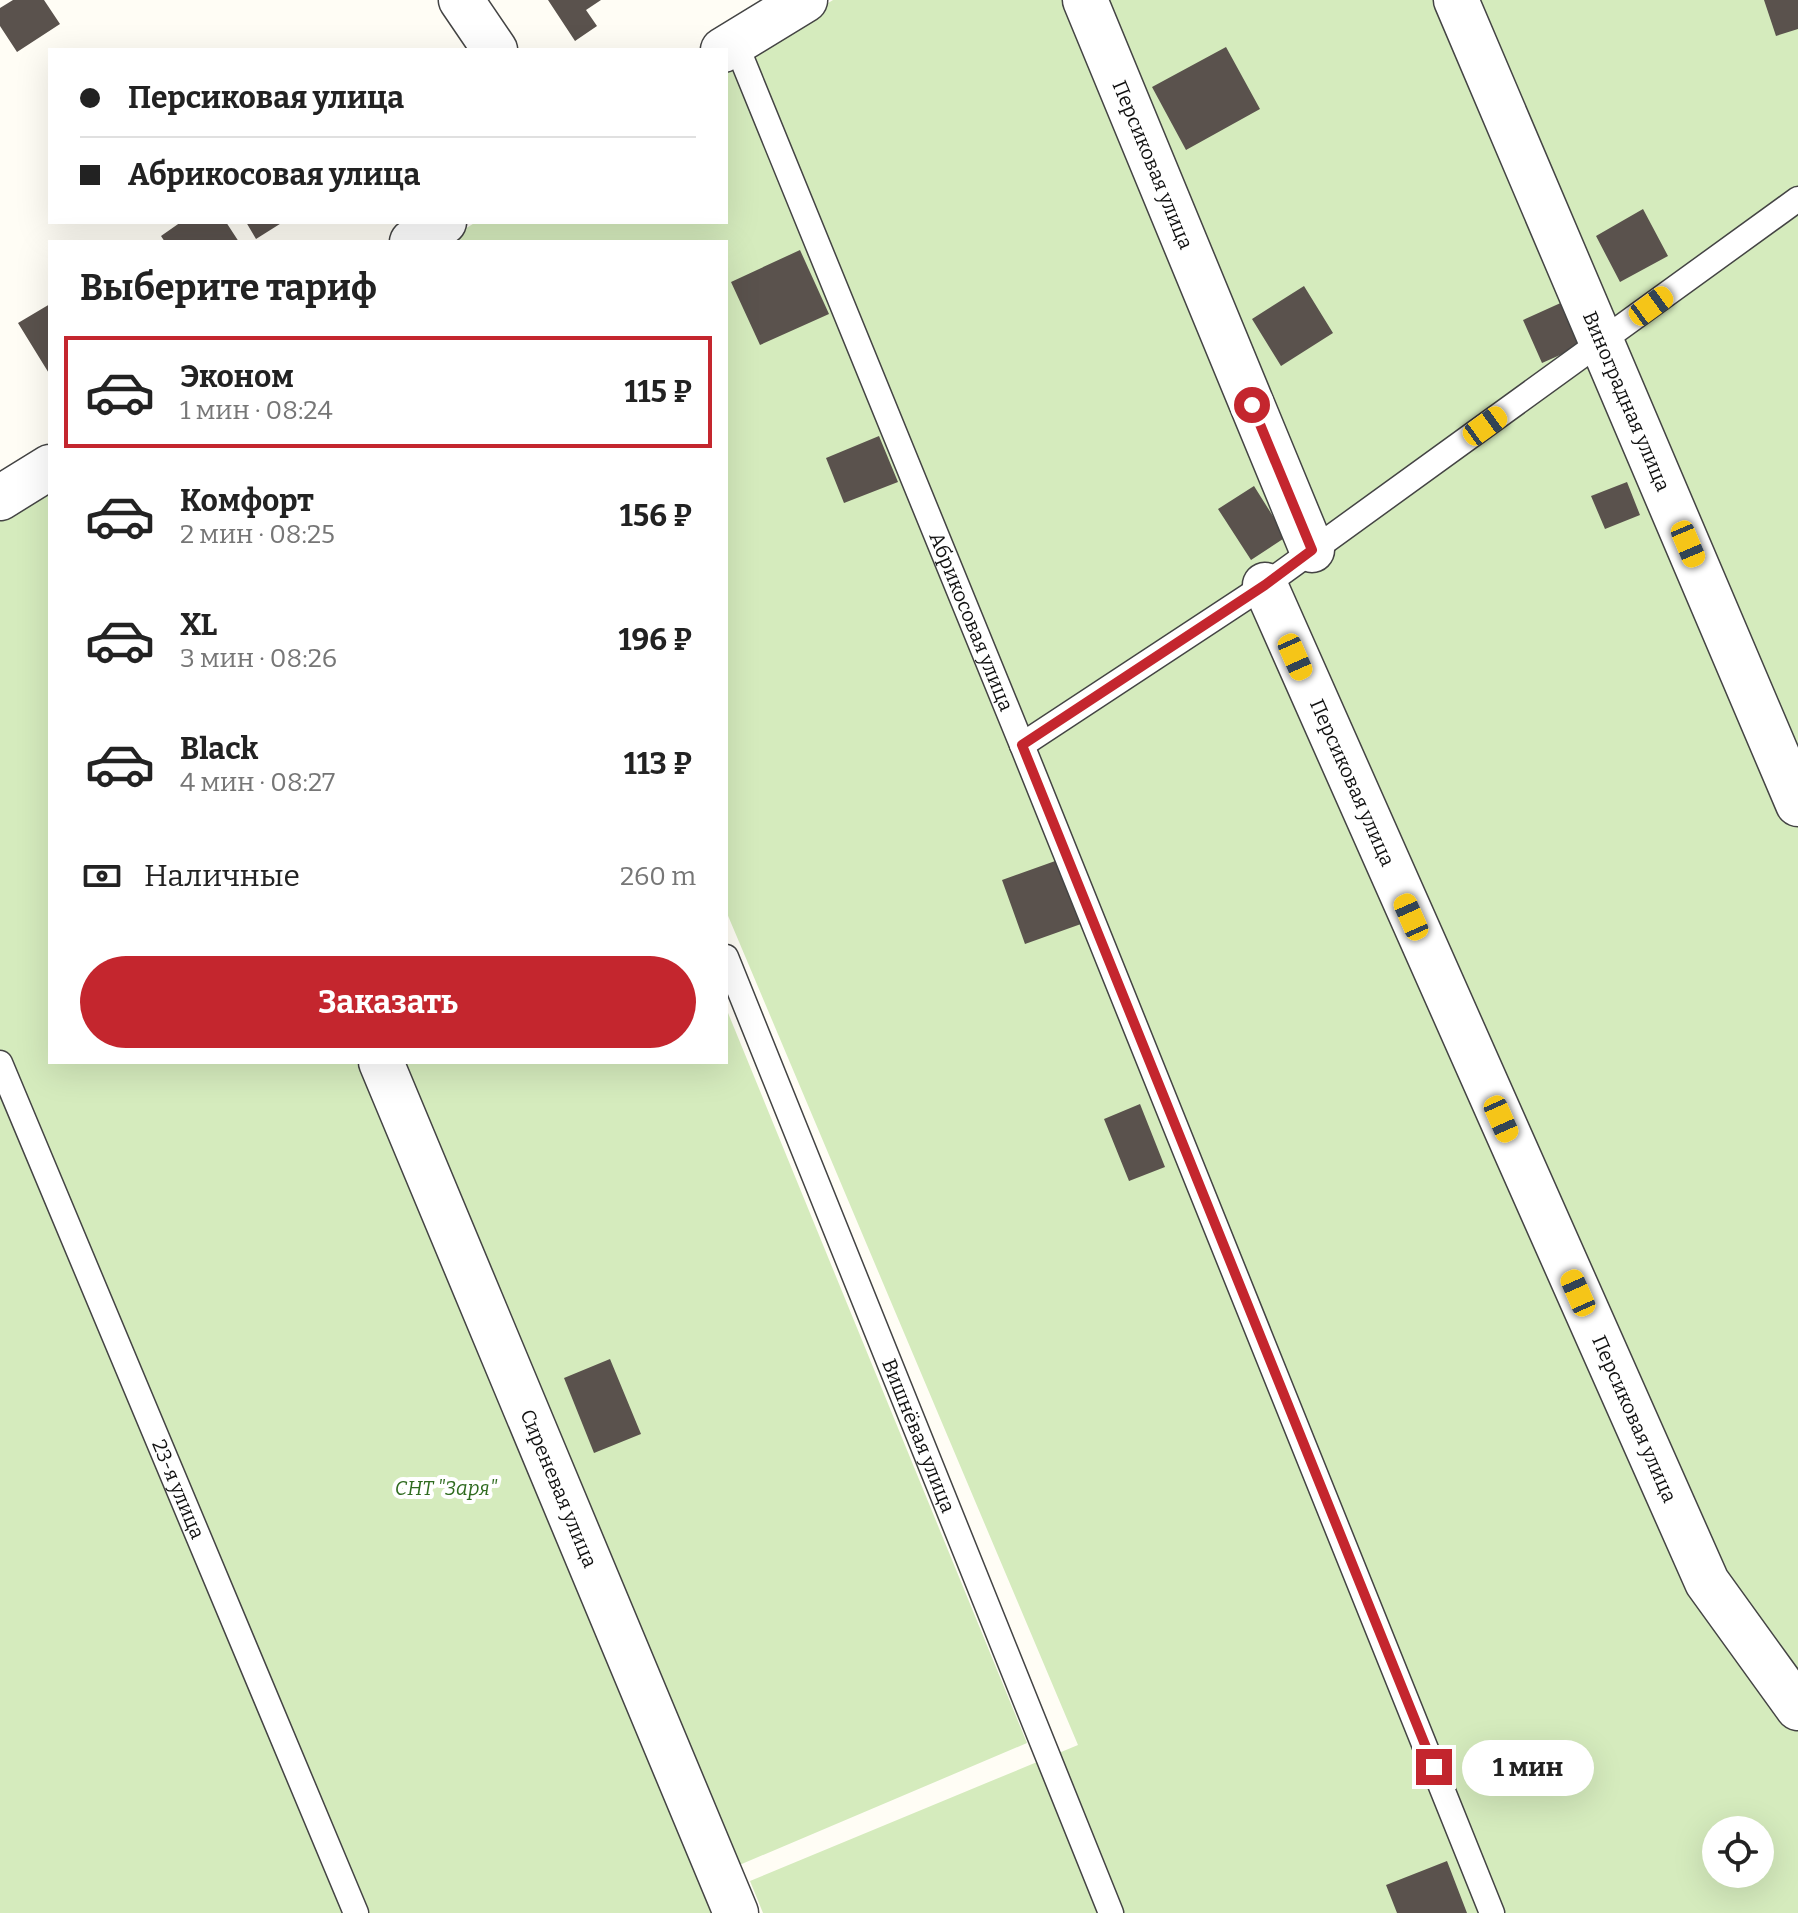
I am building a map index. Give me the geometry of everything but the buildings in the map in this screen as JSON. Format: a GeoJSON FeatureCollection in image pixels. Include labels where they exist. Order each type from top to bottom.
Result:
{"type":"FeatureCollection","features":[{"type":"Feature","properties":{"kind":"street"},"geometry":{"type":"LineString","coordinates":[[461,0],[494,48]]}},
{"type":"Feature","properties":{"kind":"street"},"geometry":{"type":"LineString","coordinates":[[729,46],[805,0]]}},
{"type":"Feature","properties":{"kind":"street","name":"Персиковая улица"},"geometry":{"type":"LineString","coordinates":[[1085,0],[1312,550]]}},
{"type":"Feature","properties":{"kind":"street","name":"Виноградная улица"},"geometry":{"type":"LineString","coordinates":[[1456,0],[1798,804]]}},
{"type":"Feature","properties":{"kind":"street"},"geometry":{"type":"LineString","coordinates":[[0,498],[48,468]]}},
{"type":"Feature","properties":{"kind":"street","name":"Персиковая улица"},"geometry":{"type":"LineString","coordinates":[[1265,585],[1707,1582],[1798,1708]]}},
{"type":"Feature","properties":{"kind":"street","name":"Сиреневая улица"},"geometry":{"type":"LineString","coordinates":[[382,1064],[736,1913]]}},
{"type":"Feature","properties":{"kind":"lane","name":"Абрикосовая улица"},"geometry":{"type":"LineString","coordinates":[[729,46],[1022,745],[1492,1913]]}},
{"type":"Feature","properties":{"kind":"lane"},"geometry":{"type":"LineString","coordinates":[[1022,745],[1265,585],[1798,199]]}},
{"type":"Feature","properties":{"kind":"lane","name":"Вишнёвая улица"},"geometry":{"type":"LineString","coordinates":[[728,962],[1111,1913]]}},
{"type":"Feature","properties":{"kind":"lane","name":"23-я улица"},"geometry":{"type":"LineString","coordinates":[[0,1063],[356,1913]]}},
{"type":"Feature","properties":{"kind":"green space"},"geometry":{"type":"Polygon","coordinates":[[[833,0],[1798,0],[1798,1913],[763,1913],[750,1881],[1078,1745],[728,916],[728,240],[447,240],[473,224],[728,224],[728,66],[833,0]]]}},
{"type":"Feature","properties":{"kind":"green space","name":"СНТ \"Заря\""},"geometry":{"type":"Polygon","coordinates":[[[48,483],[48,1064],[728,1064],[728,1013],[1027,1743],[704,1880],[717,1913],[0,1913],[0,512],[48,483]]]}},
{"type":"Feature","properties":{"kind":"route"},"geometry":{"type":"LineString","coordinates":[[1252,405],[1312,550],[1265,585],[1022,745],[1434,1767]]}}]}
